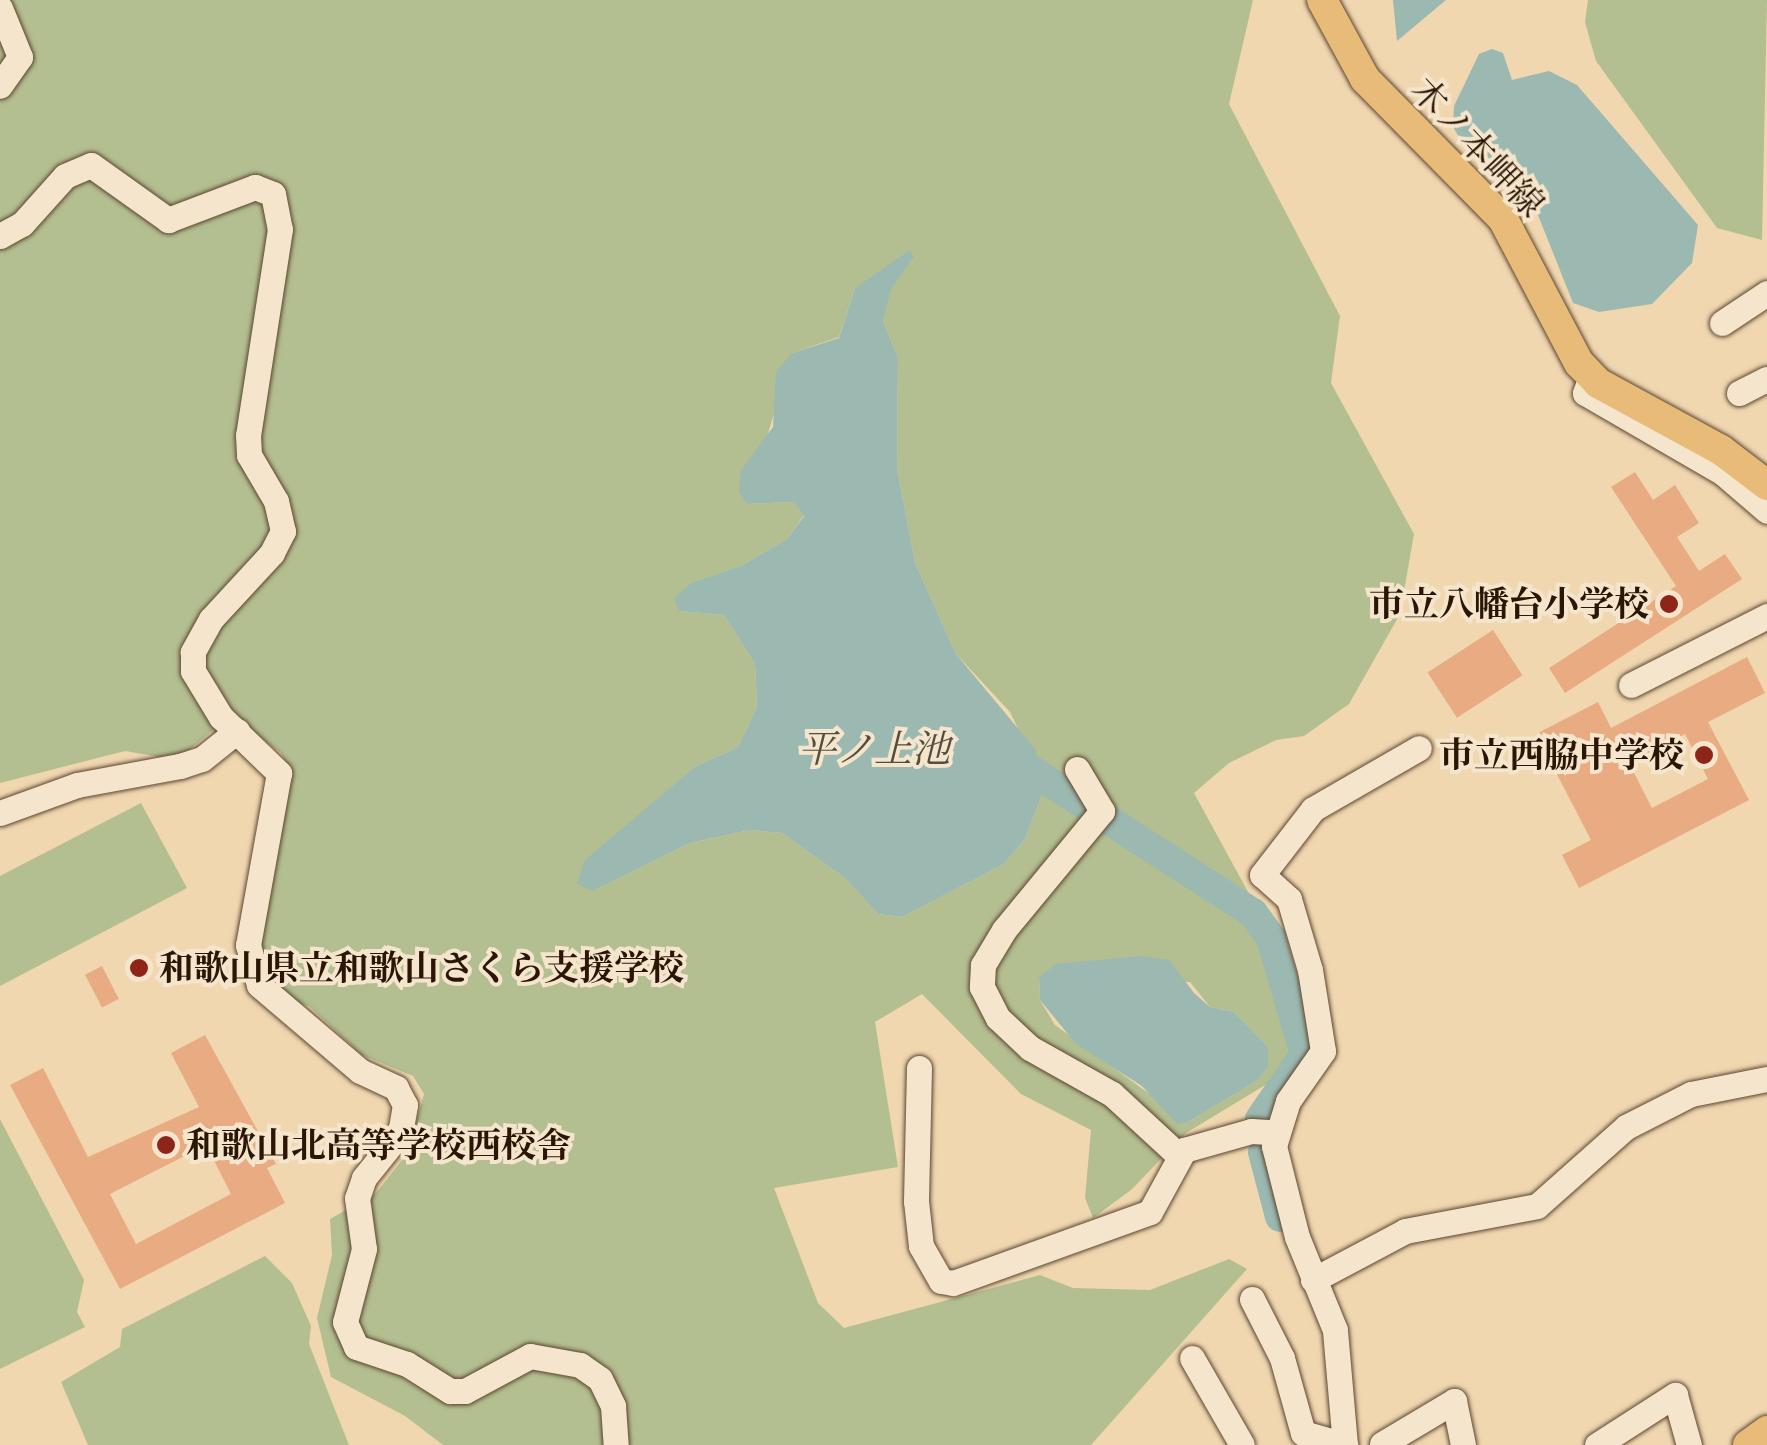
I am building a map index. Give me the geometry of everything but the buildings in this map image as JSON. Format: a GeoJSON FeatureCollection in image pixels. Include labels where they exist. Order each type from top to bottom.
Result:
{"type":"FeatureCollection","features":[{"type":"Feature","properties":{"kind":"main road","name":"木ノ本岬線"},"geometry":{"type":"LineString","coordinates":[[1322,0],[1364,78],[1463,186],[1503,219],[1560,332],[1592,376],[1721,450],[1767,485]]}},
{"type":"Feature","properties":{"kind":"main road"},"geometry":{"type":"LineString","coordinates":[[1748,1445],[1767,1431]]}},
{"type":"Feature","properties":{"kind":"street"},"geometry":{"type":"LineString","coordinates":[[0,8],[20,44],[13,72],[0,86]]}},
{"type":"Feature","properties":{"kind":"street"},"geometry":{"type":"LineString","coordinates":[[0,236],[22,224],[65,176],[91,165],[168,220],[255,188],[273,194],[280,230],[248,435],[249,454],[276,501],[283,530],[272,553],[211,619],[193,652],[199,690],[270,758],[280,779],[261,845],[248,946],[259,985],[360,1071],[396,1088],[405,1104],[400,1133],[364,1178],[356,1198],[364,1249],[345,1322],[348,1335],[356,1348],[407,1364],[450,1391],[465,1391],[530,1356],[580,1365],[600,1379],[613,1406],[616,1445]]}},
{"type":"Feature","properties":{"kind":"street"},"geometry":{"type":"LineString","coordinates":[[1722,323],[1767,292]]}},
{"type":"Feature","properties":{"kind":"street"},"geometry":{"type":"LineString","coordinates":[[1592,376],[1586,394],[1723,474],[1767,511]]}},
{"type":"Feature","properties":{"kind":"street"},"geometry":{"type":"LineString","coordinates":[[1739,393],[1767,379]]}},
{"type":"Feature","properties":{"kind":"street"},"geometry":{"type":"LineString","coordinates":[[1631,685],[1767,616]]}},
{"type":"Feature","properties":{"kind":"street"},"geometry":{"type":"LineString","coordinates":[[0,813],[78,785],[202,759],[238,731]]}},
{"type":"Feature","properties":{"kind":"street"},"geometry":{"type":"LineString","coordinates":[[1252,1299],[1282,1358],[1305,1438],[1345,1445],[1339,1348],[1313,1280],[1273,1132],[1323,1051],[1310,970],[1288,900],[1262,876],[1313,808],[1418,748]]}},
{"type":"Feature","properties":{"kind":"street"},"geometry":{"type":"LineString","coordinates":[[1077,769],[1102,811],[1086,838],[1004,930],[983,964],[982,987],[998,1018],[1030,1048],[1112,1094],[1177,1154]]}},
{"type":"Feature","properties":{"kind":"street"},"geometry":{"type":"LineString","coordinates":[[920,1068],[916,1201],[921,1246],[941,1281],[953,1283],[1150,1212],[1168,1186],[1177,1154],[1206,1140],[1273,1132]]}},
{"type":"Feature","properties":{"kind":"street"},"geometry":{"type":"LineString","coordinates":[[1313,1280],[1405,1231],[1537,1206],[1626,1127],[1691,1094],[1767,1079]]}},
{"type":"Feature","properties":{"kind":"street"},"geometry":{"type":"LineString","coordinates":[[1192,1358],[1242,1445]]}},
{"type":"Feature","properties":{"kind":"street"},"geometry":{"type":"LineString","coordinates":[[1597,1445],[1628,1437],[1675,1395],[1689,1445]]}},
{"type":"Feature","properties":{"kind":"street"},"geometry":{"type":"LineString","coordinates":[[1382,1445],[1454,1401],[1463,1445]]}},
{"type":"Feature","properties":{"kind":"green space"},"geometry":{"type":"Polygon","coordinates":[[[0,0],[1253,0],[1229,104],[1340,316],[1331,383],[1414,534],[1400,614],[1349,704],[1304,736],[1276,740],[1229,763],[1194,793],[1295,978],[1300,1064],[1186,1133],[1131,1190],[1093,1218],[1085,1198],[1091,1130],[1021,1094],[922,994],[875,1022],[898,1167],[774,1188],[818,1303],[844,1328],[1040,1275],[1073,1288],[1150,1290],[1229,1259],[1247,1269],[1091,1445],[443,1445],[405,1416],[331,1377],[317,1318],[332,1255],[330,1219],[376,1193],[407,1154],[424,1094],[413,1076],[362,1055],[309,1006],[282,998],[262,960],[257,939],[292,772],[281,753],[231,715],[177,760],[125,751],[0,783],[0,0]],[[914,257],[855,288],[839,337],[792,353],[747,504],[794,502],[804,515],[787,539],[743,565],[693,582],[680,611],[724,615],[755,664],[757,707],[738,747],[696,766],[651,805],[593,891],[690,843],[750,830],[782,833],[845,878],[878,914],[902,917],[1004,864],[1025,839],[1043,792],[1039,772],[1010,712],[956,654],[915,563],[897,468],[898,357],[883,322],[890,289],[914,257]],[[1039,977],[1040,1000],[1055,1025],[1188,1122],[1255,1082],[1268,1047],[1234,1012],[1210,1007],[1190,982],[1039,977]]]}},
{"type":"Feature","properties":{"kind":"green space"},"geometry":{"type":"Polygon","coordinates":[[[1588,0],[1767,0],[1762,240],[1717,228],[1596,61],[1585,22],[1588,0]]]}},
{"type":"Feature","properties":{"kind":"green space"},"geometry":{"type":"Polygon","coordinates":[[[141,803],[187,888],[0,986],[0,876],[141,803]]]}},
{"type":"Feature","properties":{"kind":"green space"},"geometry":{"type":"Polygon","coordinates":[[[0,1119],[84,1280],[77,1312],[85,1327],[0,1369],[0,1119]]]}},
{"type":"Feature","properties":{"kind":"green space"},"geometry":{"type":"Polygon","coordinates":[[[265,1256],[292,1283],[311,1326],[309,1344],[349,1445],[88,1445],[61,1382],[120,1347],[122,1329],[265,1256]]]}},
{"type":"Feature","properties":{"kind":"water"},"geometry":{"type":"Polygon","coordinates":[[[1393,0],[1446,0],[1397,41],[1393,0]]]}},
{"type":"Feature","properties":{"kind":"water"},"geometry":{"type":"Polygon","coordinates":[[[1492,49],[1503,53],[1512,80],[1549,71],[1577,85],[1698,225],[1692,263],[1652,304],[1599,312],[1573,303],[1530,195],[1503,165],[1464,146],[1453,127],[1454,106],[1479,54],[1492,49]]]}},
{"type":"Feature","properties":{"kind":"water","name":"平ノ上池"},"geometry":{"type":"Polygon","coordinates":[[[910,250],[914,257],[891,289],[883,322],[898,357],[897,468],[915,563],[956,654],[1036,750],[1043,792],[1025,839],[1004,864],[902,917],[878,914],[845,878],[782,833],[750,830],[690,843],[593,891],[577,884],[585,860],[696,766],[738,747],[757,707],[755,664],[724,615],[679,611],[674,598],[693,582],[743,565],[787,539],[804,516],[794,502],[747,504],[739,492],[741,470],[773,427],[776,372],[792,353],[839,338],[855,288],[910,250]]]}},
{"type":"Feature","properties":{"kind":"water"},"geometry":{"type":"Polygon","coordinates":[[[1141,956],[1169,960],[1194,993],[1210,1007],[1234,1012],[1268,1047],[1268,1067],[1255,1082],[1188,1122],[1177,1124],[1142,1086],[1076,1044],[1040,1000],[1039,977],[1056,964],[1141,956]]]}},
{"type":"Feature","properties":{"kind":"waterway","name":"平ノ上池"},"geometry":{"type":"LineString","coordinates":[[1006,754],[1253,913],[1271,938],[1305,1054],[1260,1119]]}},
{"type":"Feature","properties":{"kind":"waterway","name":"平ノ上池"},"geometry":{"type":"LineString","coordinates":[[1263,1152],[1280,1217]]}},
{"type":"Feature","properties":{"kind":"place","name":"市立八幡台小学校"},"geometry":{"type":"Point","coordinates":[1669,604]}},
{"type":"Feature","properties":{"kind":"place","name":"市立西脇中学校"},"geometry":{"type":"Point","coordinates":[1704,755]}},
{"type":"Feature","properties":{"kind":"place","name":"和歌山県立和歌山さくら支援学校"},"geometry":{"type":"Point","coordinates":[139,968]}},
{"type":"Feature","properties":{"kind":"place","name":"和歌山北高等学校西校舎"},"geometry":{"type":"Point","coordinates":[166,1145]}}]}
